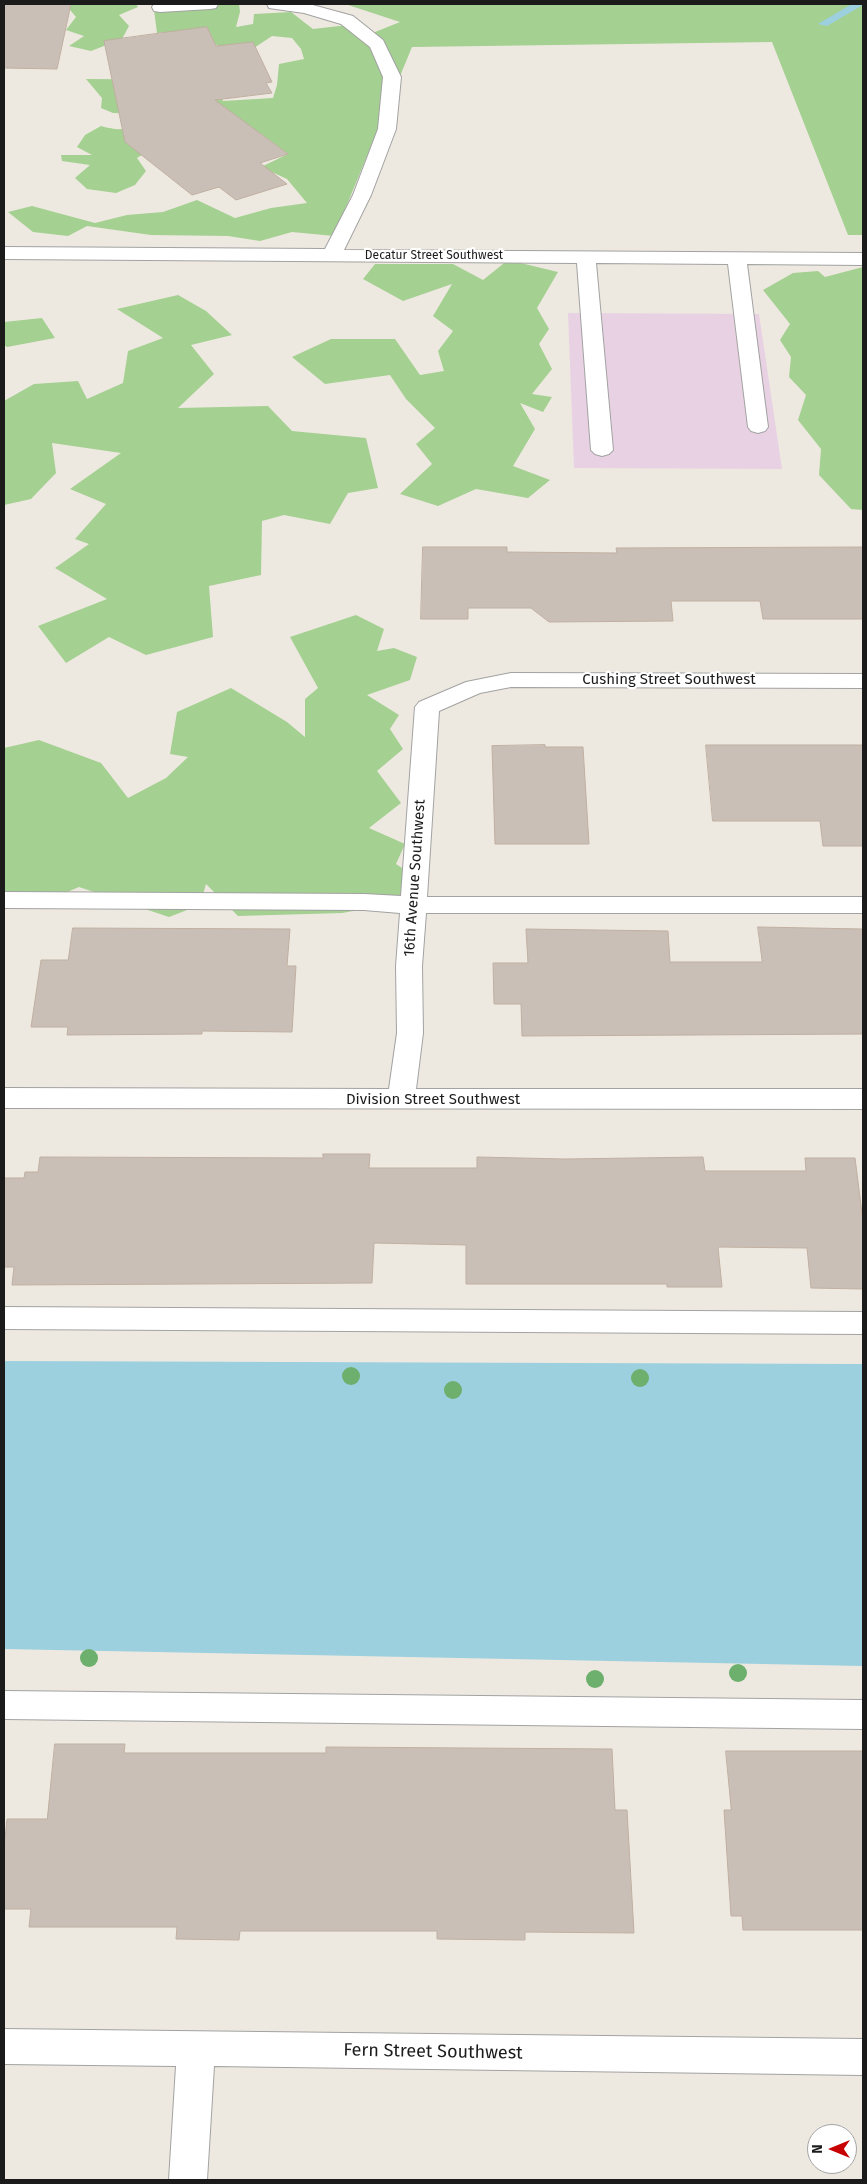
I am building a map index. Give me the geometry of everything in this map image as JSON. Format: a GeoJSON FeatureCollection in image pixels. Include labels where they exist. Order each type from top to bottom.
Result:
{"type":"FeatureCollection","features":[{"type":"Feature","properties":{"kind":"street"},"geometry":{"type":"LineString","coordinates":[[160,7],[210,4]]}},
{"type":"Feature","properties":{"kind":"street"},"geometry":{"type":"LineString","coordinates":[[275,4],[306,8],[347,20],[377,44],[392,77],[387,129],[362,195],[332,255]]}},
{"type":"Feature","properties":{"kind":"street","name":"Decatur Street Southwest"},"geometry":{"type":"LineString","coordinates":[[4,252],[863,259]]}},
{"type":"Feature","properties":{"kind":"street"},"geometry":{"type":"LineString","coordinates":[[586,257],[602,450]]}},
{"type":"Feature","properties":{"kind":"street"},"geometry":{"type":"LineString","coordinates":[[737,258],[758,427]]}},
{"type":"Feature","properties":{"kind":"street","name":"Cushing Street Southwest"},"geometry":{"type":"LineString","coordinates":[[474,687],[511,680],[863,681]]}},
{"type":"Feature","properties":{"kind":"street","name":"16th Avenue Southwest"},"geometry":{"type":"LineString","coordinates":[[401,1100],[410,1034],[410,966],[413,905],[427,707],[474,687]]}},
{"type":"Feature","properties":{"kind":"street"},"geometry":{"type":"LineString","coordinates":[[4,900],[364,902],[413,905],[863,905]]}},
{"type":"Feature","properties":{"kind":"street","name":"Division Street Southwest"},"geometry":{"type":"LineString","coordinates":[[4,1098],[401,1100],[863,1099]]}},
{"type":"Feature","properties":{"kind":"street"},"geometry":{"type":"LineString","coordinates":[[4,1318],[863,1323]]}},
{"type":"Feature","properties":{"kind":"street"},"geometry":{"type":"LineString","coordinates":[[4,1705],[863,1715]]}},
{"type":"Feature","properties":{"kind":"street","name":"Fern Street Southwest"},"geometry":{"type":"LineString","coordinates":[[4,2046],[863,2057]]}},
{"type":"Feature","properties":{"kind":"street"},"geometry":{"type":"LineString","coordinates":[[188,2180],[196,2049]]}},
{"type":"Feature","properties":{"kind":"shaded area"},"geometry":{"type":"Polygon","coordinates":[[[568,313],[759,314],[782,469],[574,468],[568,313]]]}},
{"type":"Feature","properties":{"kind":"green space"},"geometry":{"type":"Polygon","coordinates":[[[136,4],[138,7],[119,15],[129,26],[122,39],[91,51],[69,46],[84,36],[66,30],[76,17],[66,5],[136,4]]]}},
{"type":"Feature","properties":{"kind":"green space"},"geometry":{"type":"Polygon","coordinates":[[[180,4],[239,4],[240,12],[236,27],[253,24],[254,14],[291,12],[313,29],[348,25],[370,34],[400,22],[345,4],[863,4],[863,235],[848,235],[772,42],[412,47],[334,236],[292,232],[260,241],[228,236],[151,235],[87,226],[68,236],[33,232],[8,212],[32,206],[95,223],[127,215],[163,212],[197,200],[235,218],[271,208],[307,203],[287,179],[261,167],[288,154],[260,133],[153,148],[137,158],[146,171],[135,185],[116,193],[87,189],[75,178],[90,165],[62,161],[61,155],[92,155],[77,147],[85,135],[101,126],[116,129],[127,128],[150,114],[113,113],[101,108],[102,98],[86,79],[216,80],[223,101],[273,98],[277,85],[279,64],[304,59],[301,49],[292,38],[272,36],[254,48],[218,46],[200,32],[157,33],[154,10],[180,4]]]}},
{"type":"Feature","properties":{"kind":"green space"},"geometry":{"type":"Polygon","coordinates":[[[508,260],[558,272],[537,308],[549,329],[539,344],[552,369],[532,394],[552,397],[543,412],[520,403],[535,429],[513,466],[550,480],[528,498],[476,489],[438,506],[400,494],[432,464],[416,444],[435,428],[406,399],[390,375],[325,384],[292,357],[331,339],[395,339],[420,375],[444,371],[438,351],[453,331],[433,316],[452,284],[403,301],[363,279],[375,264],[453,264],[483,280],[508,260]]]}},
{"type":"Feature","properties":{"kind":"green space"},"geometry":{"type":"Polygon","coordinates":[[[863,267],[863,510],[851,509],[819,475],[821,449],[798,420],[806,395],[789,377],[791,357],[780,340],[790,324],[763,290],[793,273],[818,271],[825,277],[863,267]]]}},
{"type":"Feature","properties":{"kind":"green space"},"geometry":{"type":"Polygon","coordinates":[[[178,295],[206,311],[232,335],[191,345],[214,374],[178,408],[268,406],[292,431],[366,438],[378,488],[348,493],[330,524],[284,515],[262,521],[261,575],[209,586],[213,637],[146,655],[109,637],[66,663],[38,626],[107,599],[55,568],[89,544],[75,539],[106,504],[70,489],[121,453],[52,443],[56,473],[31,499],[4,505],[4,401],[34,384],[78,381],[87,399],[123,383],[128,351],[163,338],[117,309],[178,295]]]}},
{"type":"Feature","properties":{"kind":"green space"},"geometry":{"type":"Polygon","coordinates":[[[42,318],[55,338],[7,347],[4,345],[4,322],[42,318]]]}},
{"type":"Feature","properties":{"kind":"green space"},"geometry":{"type":"Polygon","coordinates":[[[356,615],[384,629],[377,651],[394,648],[417,657],[410,680],[367,695],[399,715],[390,729],[403,749],[377,771],[401,803],[369,828],[405,844],[396,864],[428,885],[395,909],[376,907],[342,913],[238,916],[206,884],[200,905],[169,917],[79,887],[60,895],[15,894],[4,904],[4,748],[39,740],[101,763],[128,798],[166,778],[188,757],[170,754],[177,712],[231,688],[287,722],[305,737],[305,699],[318,688],[290,637],[356,615]]]}},
{"type":"Feature","properties":{"kind":"water"},"geometry":{"type":"Polygon","coordinates":[[[4,1361],[863,1364],[863,1666],[4,1649],[4,1361]]]}},
{"type":"Feature","properties":{"kind":"building"},"geometry":{"type":"Polygon","coordinates":[[[4,4],[71,4],[57,69],[4,68],[4,4]]]}},
{"type":"Feature","properties":{"kind":"building"},"geometry":{"type":"Polygon","coordinates":[[[207,27],[216,46],[253,42],[272,82],[266,83],[272,93],[215,100],[288,154],[260,163],[287,184],[236,200],[219,187],[192,195],[125,142],[104,41],[207,27]]]}},
{"type":"Feature","properties":{"kind":"building"},"geometry":{"type":"Polygon","coordinates":[[[423,547],[507,547],[507,552],[617,553],[616,548],[863,547],[863,619],[763,619],[760,601],[671,601],[673,621],[549,622],[531,608],[468,608],[468,619],[421,619],[423,547]]]}},
{"type":"Feature","properties":{"kind":"building"},"geometry":{"type":"Polygon","coordinates":[[[545,745],[545,747],[583,747],[589,844],[495,844],[492,746],[545,745]]]}},
{"type":"Feature","properties":{"kind":"building"},"geometry":{"type":"Polygon","coordinates":[[[706,745],[863,745],[863,846],[823,846],[820,821],[713,821],[706,745]]]}},
{"type":"Feature","properties":{"kind":"building"},"geometry":{"type":"Polygon","coordinates":[[[758,927],[863,929],[863,1034],[522,1036],[521,1004],[494,1004],[493,963],[528,963],[526,929],[668,931],[670,962],[762,962],[758,927]]]}},
{"type":"Feature","properties":{"kind":"building"},"geometry":{"type":"Polygon","coordinates":[[[73,928],[290,929],[287,966],[296,966],[292,1032],[202,1031],[202,1034],[67,1035],[68,1027],[31,1027],[41,960],[68,960],[73,928]]]}},
{"type":"Feature","properties":{"kind":"building"},"geometry":{"type":"Polygon","coordinates":[[[323,1154],[370,1154],[369,1168],[477,1168],[477,1157],[565,1159],[703,1157],[705,1171],[806,1171],[805,1158],[855,1158],[863,1221],[863,1289],[811,1288],[807,1248],[718,1247],[722,1287],[667,1287],[667,1284],[466,1284],[466,1245],[374,1243],[372,1283],[12,1285],[14,1267],[4,1267],[4,1178],[24,1178],[25,1172],[38,1172],[40,1157],[323,1158],[323,1154]]]}},
{"type":"Feature","properties":{"kind":"building"},"geometry":{"type":"Polygon","coordinates":[[[55,1744],[125,1744],[124,1753],[326,1753],[326,1747],[612,1749],[615,1810],[627,1810],[634,1933],[525,1932],[525,1940],[437,1939],[437,1931],[240,1931],[239,1940],[176,1939],[177,1927],[29,1927],[31,1909],[4,1909],[4,1848],[7,1819],[47,1819],[55,1744]]]}},
{"type":"Feature","properties":{"kind":"building"},"geometry":{"type":"Polygon","coordinates":[[[726,1751],[863,1751],[863,1930],[743,1930],[742,1916],[731,1916],[724,1810],[731,1810],[726,1751]]]}},
{"type":"Feature","properties":{"kind":"waterway"},"geometry":{"type":"LineString","coordinates":[[823,24],[859,4]]}}]}
